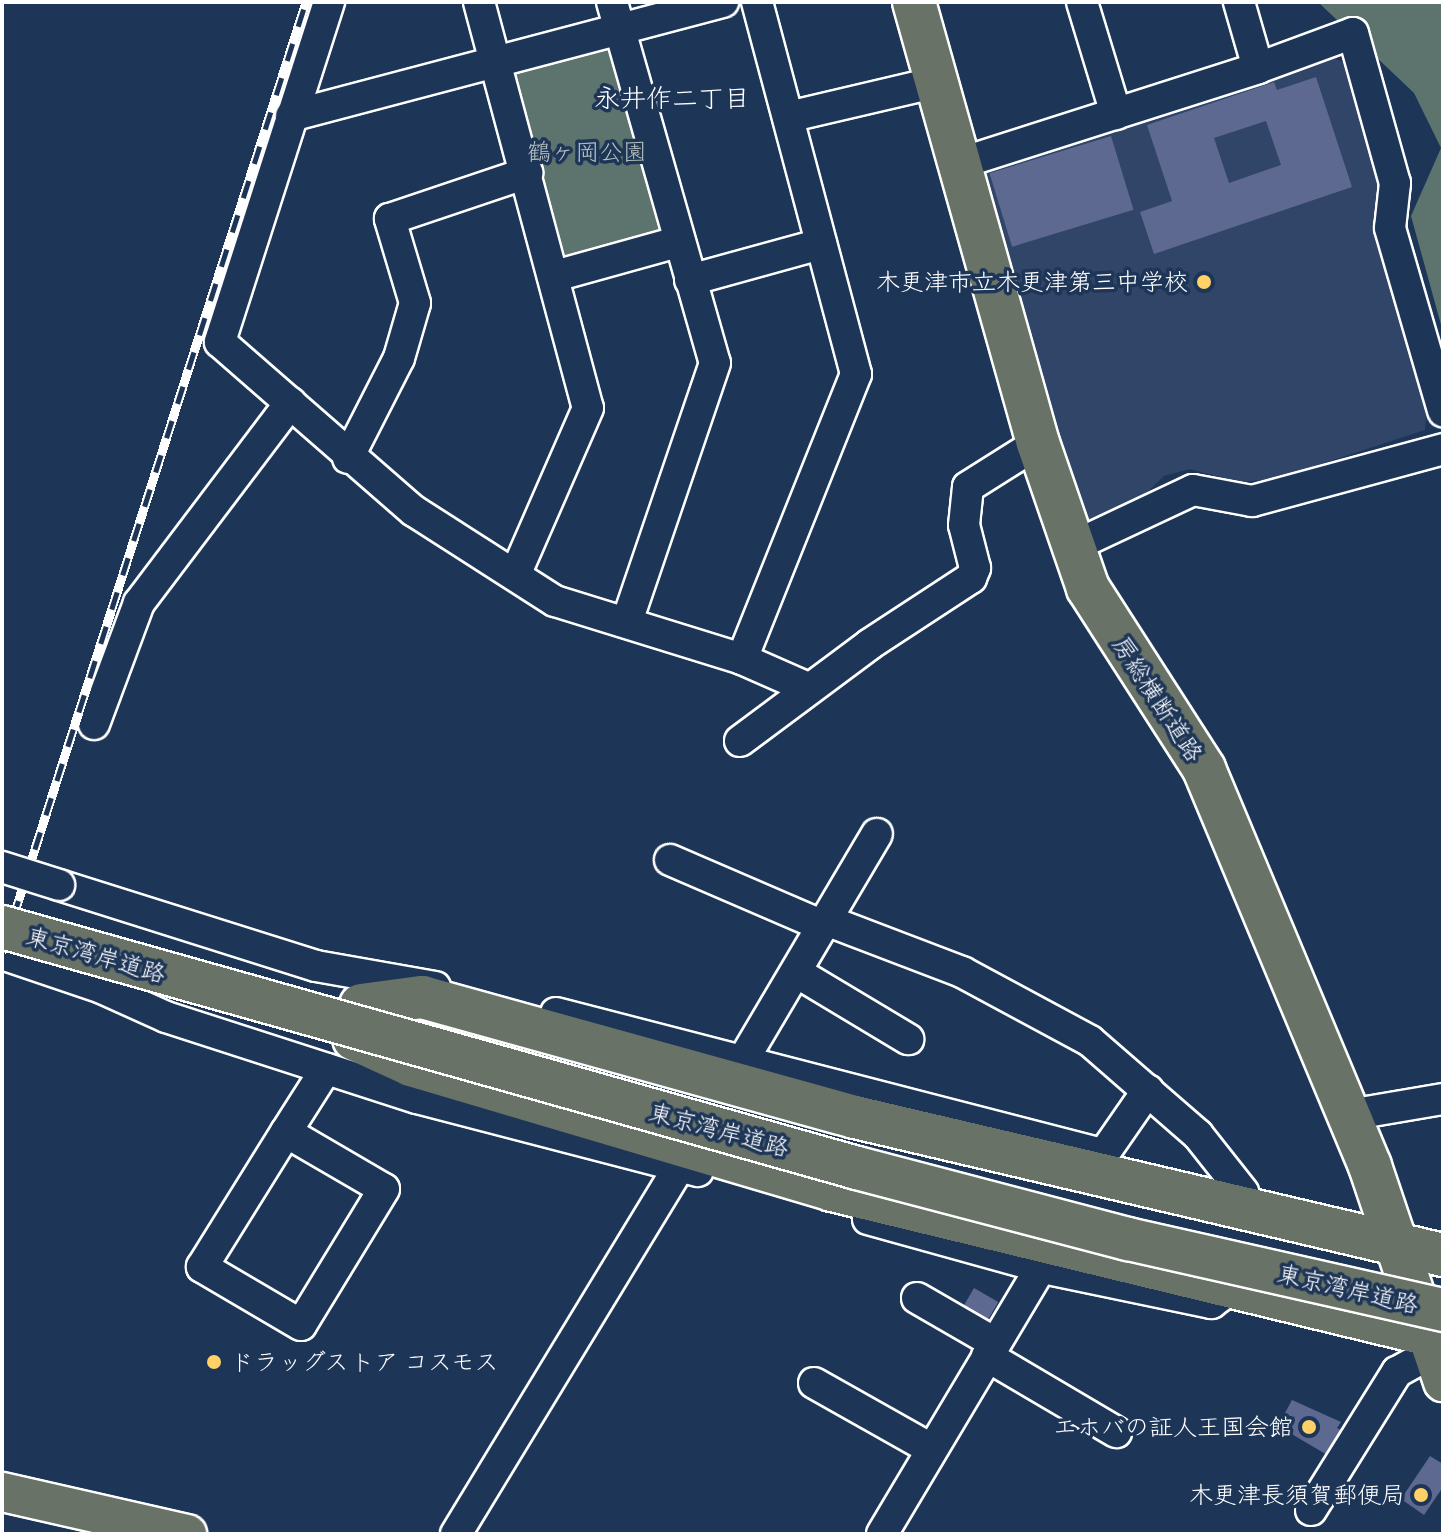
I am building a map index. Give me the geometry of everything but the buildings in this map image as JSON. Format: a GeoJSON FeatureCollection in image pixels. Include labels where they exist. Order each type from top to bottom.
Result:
{"type":"FeatureCollection","features":[{"type":"Feature","properties":{"kind":"highway","name":"房総横断道路"},"geometry":{"type":"LineString","coordinates":[[914,2],[1038,443],[1076,545],[1088,588],[1204,769],[1349,1115],[1438,1343]]}},
{"type":"Feature","properties":{"kind":"highway","name":"東京湾岸道路"},"geometry":{"type":"LineString","coordinates":[[2,901],[525,1056],[1056,1195],[1443,1282]]}},
{"type":"Feature","properties":{"kind":"highway","name":"東京湾岸道路"},"geometry":{"type":"LineString","coordinates":[[2,927],[308,1017],[1113,1235],[1438,1343]]}},
{"type":"Feature","properties":{"kind":"highway"},"geometry":{"type":"LineString","coordinates":[[361,1005],[422,997],[855,1117],[1249,1202],[1400,1247],[1443,1255]]}},
{"type":"Feature","properties":{"kind":"highway"},"geometry":{"type":"LineString","coordinates":[[308,1017],[411,1065],[540,1106],[832,1190],[1232,1288],[1438,1343]]}},
{"type":"Feature","properties":{"kind":"main road"},"geometry":{"type":"LineString","coordinates":[[3,1500],[187,1534]]}},
{"type":"Feature","properties":{"kind":"street"},"geometry":{"type":"LineString","coordinates":[[329,2],[220,342],[348,458],[414,511],[555,601],[742,659],[808,688]]}},
{"type":"Feature","properties":{"kind":"street"},"geometry":{"type":"LineString","coordinates":[[479,2],[588,408],[515,575]]}},
{"type":"Feature","properties":{"kind":"street"},"geometry":{"type":"LineString","coordinates":[[291,116],[496,62],[616,16],[723,2]]}},
{"type":"Feature","properties":{"kind":"street"},"geometry":{"type":"LineString","coordinates":[[742,659],[856,374],[757,2]]}},
{"type":"Feature","properties":{"kind":"street"},"geometry":{"type":"LineString","coordinates":[[1082,2],[1116,114]]}},
{"type":"Feature","properties":{"kind":"street"},"geometry":{"type":"LineString","coordinates":[[1239,2],[1258,68]]}},
{"type":"Feature","properties":{"kind":"street"},"geometry":{"type":"LineString","coordinates":[[616,16],[715,363],[627,622]]}},
{"type":"Feature","properties":{"kind":"street"},"geometry":{"type":"LineString","coordinates":[[961,163],[1258,68],[1353,33],[1395,183],[1390,228],[1443,411]]}},
{"type":"Feature","properties":{"kind":"street"},"geometry":{"type":"LineString","coordinates":[[788,117],[937,82]]}},
{"type":"Feature","properties":{"kind":"street"},"geometry":{"type":"LineString","coordinates":[[348,458],[399,358],[415,303],[390,219],[527,173]]}},
{"type":"Feature","properties":{"kind":"street"},"geometry":{"type":"LineString","coordinates":[[555,276],[678,242]]}},
{"type":"Feature","properties":{"kind":"street"},"geometry":{"type":"LineString","coordinates":[[690,280],[821,244]]}},
{"type":"Feature","properties":{"kind":"street"},"geometry":{"type":"LineString","coordinates":[[94,724],[139,603],[290,403]]}},
{"type":"Feature","properties":{"kind":"street"},"geometry":{"type":"LineString","coordinates":[[740,741],[808,688],[971,578],[975,568],[964,525],[968,487],[1038,443]]}},
{"type":"Feature","properties":{"kind":"street"},"geometry":{"type":"LineString","coordinates":[[1076,545],[1193,490],[1252,501],[1443,449]]}},
{"type":"Feature","properties":{"kind":"street"},"geometry":{"type":"LineString","coordinates":[[742,1062],[877,834]]}},
{"type":"Feature","properties":{"kind":"street"},"geometry":{"type":"LineString","coordinates":[[670,860],[1002,991],[1090,1041],[1198,1135],[1249,1202]]}},
{"type":"Feature","properties":{"kind":"street"},"geometry":{"type":"LineString","coordinates":[[2,867],[316,966],[497,997],[1103,1155],[1249,1202]]}},
{"type":"Feature","properties":{"kind":"street"},"geometry":{"type":"LineString","coordinates":[[2,954],[39,965],[166,1017],[326,1069],[1041,1267],[1211,1303],[1232,1288]]}},
{"type":"Feature","properties":{"kind":"street"},"geometry":{"type":"LineString","coordinates":[[796,972],[908,1039]]}},
{"type":"Feature","properties":{"kind":"street"},"geometry":{"type":"LineString","coordinates":[[286,1132],[384,1189],[301,1325],[202,1267],[286,1132],[326,1069]]}},
{"type":"Feature","properties":{"kind":"street"},"geometry":{"type":"LineString","coordinates":[[1103,1155],[1148,1090]]}},
{"type":"Feature","properties":{"kind":"street"},"geometry":{"type":"LineString","coordinates":[[1349,1115],[1443,1099]]}},
{"type":"Feature","properties":{"kind":"street"},"geometry":{"type":"LineString","coordinates":[[456,1534],[680,1166]]}},
{"type":"Feature","properties":{"kind":"street"},"geometry":{"type":"LineString","coordinates":[[882,1534],[1041,1267]]}},
{"type":"Feature","properties":{"kind":"street"},"geometry":{"type":"LineString","coordinates":[[917,1298],[1116,1432]]}},
{"type":"Feature","properties":{"kind":"street"},"geometry":{"type":"LineString","coordinates":[[1311,1510],[1397,1372],[1438,1343]]}},
{"type":"Feature","properties":{"kind":"street"},"geometry":{"type":"LineString","coordinates":[[814,1383],[931,1449]]}},
{"type":"Feature","properties":{"kind":"shaded area","name":"木更津市立木更津第三中学校"},"geometry":{"type":"Polygon","coordinates":[[[1330,56],[1349,65],[1382,190],[1428,396],[1425,430],[1275,479],[1239,482],[1190,469],[1164,476],[1135,504],[1090,520],[1078,518],[981,168],[1330,56]]]}},
{"type":"Feature","properties":{"kind":"green space"},"geometry":{"type":"Polygon","coordinates":[[[1318,2],[1443,2],[1443,332],[1411,216],[1441,148],[1414,93],[1318,2]]]}},
{"type":"Feature","properties":{"kind":"green space","name":"鶴ヶ岡公園"},"geometry":{"type":"Polygon","coordinates":[[[620,29],[677,242],[554,276],[496,62],[620,29]]]}},
{"type":"Feature","properties":{"kind":"railway"},"geometry":{"type":"LineString","coordinates":[[2,952],[306,2]]}},
{"type":"Feature","properties":{"kind":"place","name":"木更津市立木更津第三中学校"},"geometry":{"type":"Point","coordinates":[1204,282]}},
{"type":"Feature","properties":{"kind":"place","name":"ドラッグストア コスモス"},"geometry":{"type":"Point","coordinates":[214,1362]}},
{"type":"Feature","properties":{"kind":"place","name":"エホバの証人王国会館"},"geometry":{"type":"Point","coordinates":[1309,1427]}},
{"type":"Feature","properties":{"kind":"place","name":"木更津長須賀郵便局"},"geometry":{"type":"Point","coordinates":[1421,1495]}},
{"type":"Feature","properties":{"kind":"district","name":"永井作二丁目"},"geometry":{"type":"Point","coordinates":[672,98]}}]}
